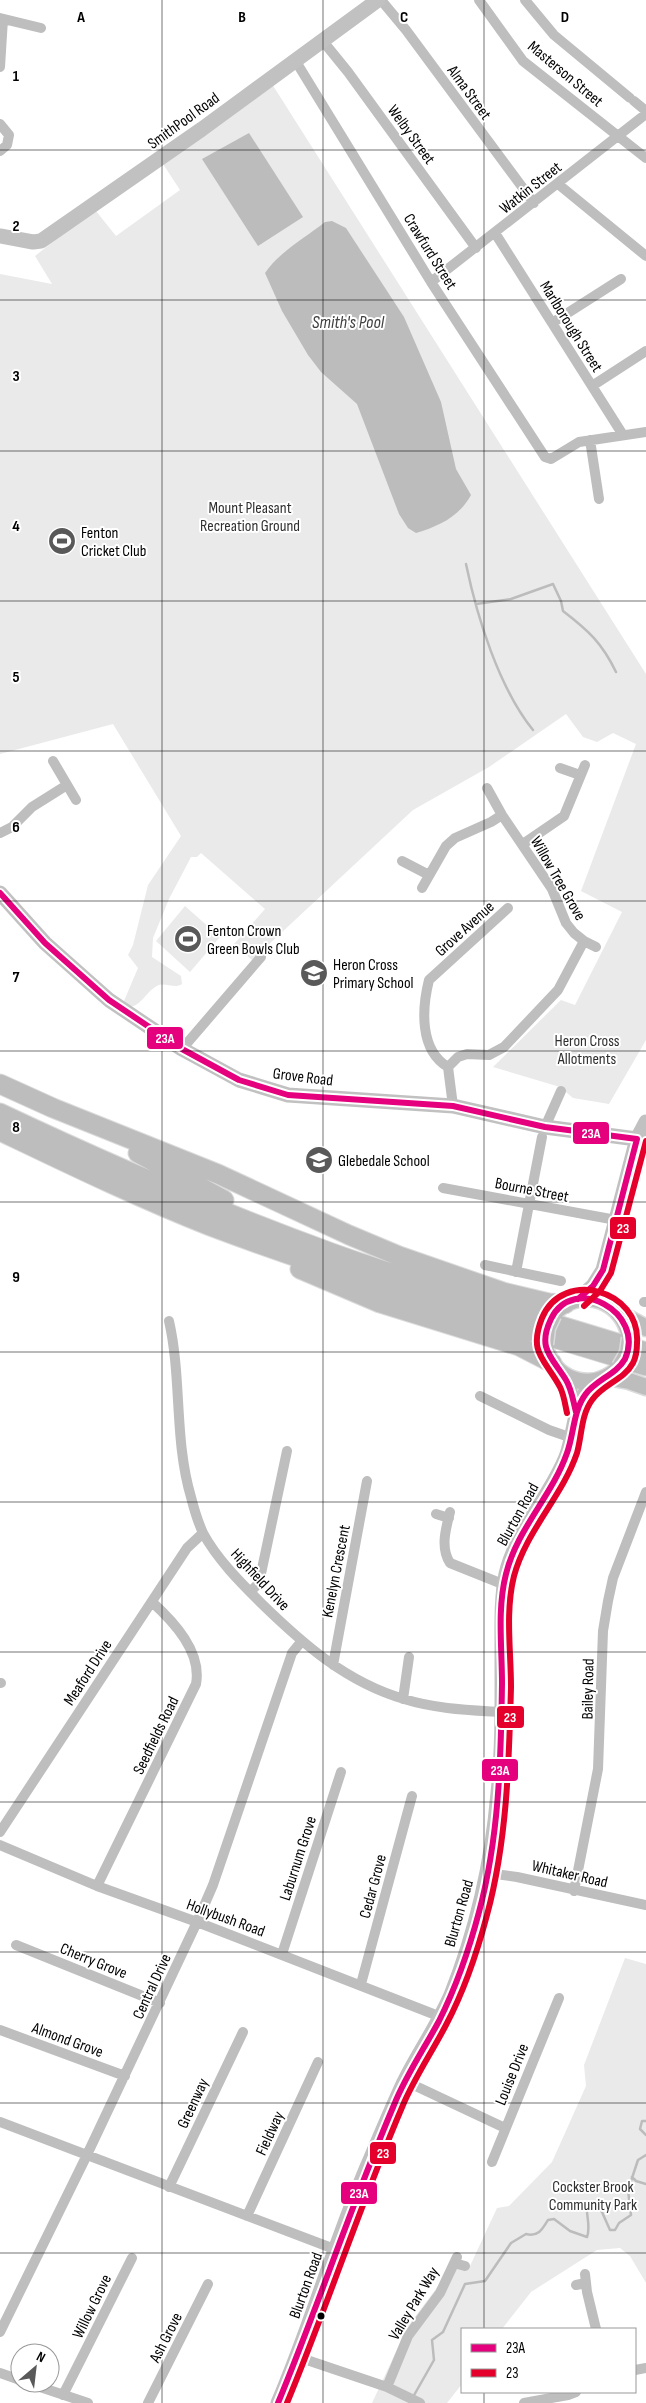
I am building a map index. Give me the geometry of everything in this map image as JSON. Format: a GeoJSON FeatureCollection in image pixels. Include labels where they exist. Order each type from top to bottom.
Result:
{"type":"FeatureCollection","features":[{"type":"Feature","properties":{"kind":"highway"},"geometry":{"type":"LineString","coordinates":[[0,1084],[53,1108],[218,1174],[349,1235],[399,1256],[503,1292],[565,1306]]}},
{"type":"Feature","properties":{"kind":"highway"},"geometry":{"type":"LineString","coordinates":[[53,1108],[239,1208],[389,1273]]}},
{"type":"Feature","properties":{"kind":"highway"},"geometry":{"type":"LineString","coordinates":[[0,1113],[237,1217],[389,1273],[646,1352]]}},
{"type":"Feature","properties":{"kind":"highway"},"geometry":{"type":"LineString","coordinates":[[0,1131],[118,1186],[209,1225],[322,1266],[646,1366]]}},
{"type":"Feature","properties":{"kind":"highway"},"geometry":{"type":"LineString","coordinates":[[209,1225],[265,1254],[354,1293],[519,1346],[556,1368]]}},
{"type":"Feature","properties":{"kind":"main road"},"geometry":{"type":"LineString","coordinates":[[646,1328],[615,1309],[592,1298],[565,1306],[546,1328],[545,1344],[556,1368],[581,1382],[609,1375],[646,1387]]}},
{"type":"Feature","properties":{"kind":"main road"},"geometry":{"type":"LineString","coordinates":[[609,1375],[628,1353],[630,1338],[627,1324],[615,1309]]}},
{"type":"Feature","properties":{"kind":"street","name":"SmithPool Road"},"geometry":{"type":"LineString","coordinates":[[0,236],[33,242],[42,241],[378,0]]}},
{"type":"Feature","properties":{"kind":"street","name":"Alma Street"},"geometry":{"type":"LineString","coordinates":[[381,0],[406,30],[534,203]]}},
{"type":"Feature","properties":{"kind":"street","name":"Masterson Street"},"geometry":{"type":"LineString","coordinates":[[479,0],[523,61],[646,158]]}},
{"type":"Feature","properties":{"kind":"street"},"geometry":{"type":"LineString","coordinates":[[525,0],[554,35],[632,99],[646,113]]}},
{"type":"Feature","properties":{"kind":"street"},"geometry":{"type":"LineString","coordinates":[[0,67],[2,18],[41,28]]}},
{"type":"Feature","properties":{"kind":"street","name":"Welby Street"},"geometry":{"type":"LineString","coordinates":[[322,40],[348,72],[476,248]]}},
{"type":"Feature","properties":{"kind":"street","name":"Crawfurd Street"},"geometry":{"type":"LineString","coordinates":[[293,61],[431,282],[545,457],[552,459],[579,442],[590,440]]}},
{"type":"Feature","properties":{"kind":"street","name":"Watkin Street"},"geometry":{"type":"LineString","coordinates":[[431,282],[619,137],[646,113]]}},
{"type":"Feature","properties":{"kind":"street"},"geometry":{"type":"LineString","coordinates":[[0,124],[9,135],[7,145],[0,150]]}},
{"type":"Feature","properties":{"kind":"street"},"geometry":{"type":"LineString","coordinates":[[558,184],[646,256]]}},
{"type":"Feature","properties":{"kind":"street","name":"Marlborough Street"},"geometry":{"type":"LineString","coordinates":[[495,233],[623,435]]}},
{"type":"Feature","properties":{"kind":"street"},"geometry":{"type":"LineString","coordinates":[[552,323],[621,279]]}},
{"type":"Feature","properties":{"kind":"street"},"geometry":{"type":"LineString","coordinates":[[592,386],[646,351]]}},
{"type":"Feature","properties":{"kind":"street"},"geometry":{"type":"LineString","coordinates":[[599,499],[590,440],[646,432]]}},
{"type":"Feature","properties":{"kind":"street"},"geometry":{"type":"LineString","coordinates":[[54,762],[76,800]]}},
{"type":"Feature","properties":{"kind":"street"},"geometry":{"type":"LineString","coordinates":[[523,844],[564,816],[585,764]]}},
{"type":"Feature","properties":{"kind":"street"},"geometry":{"type":"LineString","coordinates":[[560,768],[580,775]]}},
{"type":"Feature","properties":{"kind":"street"},"geometry":{"type":"LineString","coordinates":[[0,833],[12,827],[32,807],[67,785]]}},
{"type":"Feature","properties":{"kind":"street","name":"Willow Tree Grove"},"geometry":{"type":"LineString","coordinates":[[448,1067],[458,1057],[467,1054],[489,1055],[504,1046],[558,990],[584,941],[574,934],[566,923],[552,890],[502,815],[487,788]]}},
{"type":"Feature","properties":{"kind":"street"},"geometry":{"type":"LineString","coordinates":[[422,888],[446,846],[455,838],[502,815]]}},
{"type":"Feature","properties":{"kind":"street"},"geometry":{"type":"LineString","coordinates":[[402,861],[429,875]]}},
{"type":"Feature","properties":{"kind":"street","name":"Grove Road"},"geometry":{"type":"LineString","coordinates":[[0,893],[26,923],[80,976],[109,1000],[182,1049],[239,1080],[288,1095],[453,1106],[544,1132],[642,1140]]}},
{"type":"Feature","properties":{"kind":"street","name":"Grove Avenue"},"geometry":{"type":"LineString","coordinates":[[448,1067],[442,1063],[426,1039],[424,1030],[428,980],[508,908]]}},
{"type":"Feature","properties":{"kind":"street"},"geometry":{"type":"LineString","coordinates":[[584,941],[596,947]]}},
{"type":"Feature","properties":{"kind":"street"},"geometry":{"type":"LineString","coordinates":[[182,1049],[261,957]]}},
{"type":"Feature","properties":{"kind":"street"},"geometry":{"type":"LineString","coordinates":[[448,1067],[453,1106]]}},
{"type":"Feature","properties":{"kind":"street"},"geometry":{"type":"LineString","coordinates":[[516,1272],[544,1132],[561,1091]]}},
{"type":"Feature","properties":{"kind":"street"},"geometry":{"type":"LineString","coordinates":[[615,1309],[604,1290],[603,1270],[646,1122]]}},
{"type":"Feature","properties":{"kind":"street","name":"Bourne Street"},"geometry":{"type":"LineString","coordinates":[[443,1188],[616,1220]]}},
{"type":"Feature","properties":{"kind":"street"},"geometry":{"type":"LineString","coordinates":[[485,1265],[561,1281]]}},
{"type":"Feature","properties":{"kind":"street"},"geometry":{"type":"LineString","coordinates":[[565,1306],[590,1289],[603,1270]]}},
{"type":"Feature","properties":{"kind":"street","name":"Highfield Drive"},"geometry":{"type":"LineString","coordinates":[[169,1320],[174,1351],[185,1473],[203,1533],[222,1560],[250,1592],[301,1642],[332,1666],[368,1685],[403,1699],[459,1710],[501,1712]]}},
{"type":"Feature","properties":{"kind":"street","name":"Blurton Road"},"geometry":{"type":"LineString","coordinates":[[556,1368],[568,1385],[576,1412]]}},
{"type":"Feature","properties":{"kind":"street","name":"Blurton Road"},"geometry":{"type":"LineString","coordinates":[[278,2403],[298,2357],[366,2171],[405,2081],[441,2017],[474,1928],[488,1873],[499,1789],[505,1585],[510,1561],[525,1530],[556,1479],[572,1438],[576,1412],[587,1391],[609,1375]]}},
{"type":"Feature","properties":{"kind":"street"},"geometry":{"type":"LineString","coordinates":[[480,1396],[549,1430],[572,1438]]}},
{"type":"Feature","properties":{"kind":"street"},"geometry":{"type":"LineString","coordinates":[[250,1592],[260,1583],[287,1451]]}},
{"type":"Feature","properties":{"kind":"street","name":"Kenelyn Crescent"},"geometry":{"type":"LineString","coordinates":[[332,1666],[367,1481]]}},
{"type":"Feature","properties":{"kind":"street","name":"Bailey Road"},"geometry":{"type":"LineString","coordinates":[[574,1890],[598,1769],[604,1631],[608,1601],[613,1578],[646,1492]]}},
{"type":"Feature","properties":{"kind":"street"},"geometry":{"type":"LineString","coordinates":[[436,1514],[449,1515],[445,1549],[450,1563],[505,1585]]}},
{"type":"Feature","properties":{"kind":"street","name":"Meaford Drive"},"geometry":{"type":"LineString","coordinates":[[0,1832],[187,1548],[203,1533]]}},
{"type":"Feature","properties":{"kind":"street","name":"Seedfields Road"},"geometry":{"type":"LineString","coordinates":[[97,1886],[192,1692],[198,1675],[196,1659],[177,1628],[152,1602]]}},
{"type":"Feature","properties":{"kind":"street","name":"Central Drive"},"geometry":{"type":"LineString","coordinates":[[0,2332],[198,1922],[213,1884],[292,1653],[301,1642]]}},
{"type":"Feature","properties":{"kind":"street"},"geometry":{"type":"LineString","coordinates":[[403,1699],[409,1657]]}},
{"type":"Feature","properties":{"kind":"street","name":"Laburnum Grove"},"geometry":{"type":"LineString","coordinates":[[282,1954],[341,1772]]}},
{"type":"Feature","properties":{"kind":"street","name":"Cedar Grove"},"geometry":{"type":"LineString","coordinates":[[361,1984],[412,1796]]}},
{"type":"Feature","properties":{"kind":"street","name":"Hollybush Road"},"geometry":{"type":"LineString","coordinates":[[0,1845],[97,1886],[361,1984],[441,2017]]}},
{"type":"Feature","properties":{"kind":"street","name":"Whitaker Road"},"geometry":{"type":"LineString","coordinates":[[488,1873],[517,1877],[646,1905]]}},
{"type":"Feature","properties":{"kind":"street","name":"Cherry Grove"},"geometry":{"type":"LineString","coordinates":[[16,1945],[160,2003]]}},
{"type":"Feature","properties":{"kind":"street","name":"Louise Drive"},"geometry":{"type":"LineString","coordinates":[[492,2162],[559,1998]]}},
{"type":"Feature","properties":{"kind":"street","name":"Almond Grove"},"geometry":{"type":"LineString","coordinates":[[0,2030],[125,2076]]}},
{"type":"Feature","properties":{"kind":"street","name":"Greenway"},"geometry":{"type":"LineString","coordinates":[[169,2187],[243,2032]]}},
{"type":"Feature","properties":{"kind":"street","name":"Fieldway"},"geometry":{"type":"LineString","coordinates":[[247,2216],[318,2062]]}},
{"type":"Feature","properties":{"kind":"street"},"geometry":{"type":"LineString","coordinates":[[405,2081],[505,2128]]}},
{"type":"Feature","properties":{"kind":"street"},"geometry":{"type":"LineString","coordinates":[[0,2122],[337,2250]]}},
{"type":"Feature","properties":{"kind":"street","name":"Willow Grove"},"geometry":{"type":"LineString","coordinates":[[63,2395],[132,2258]]}},
{"type":"Feature","properties":{"kind":"street","name":"Valley Park Way"},"geometry":{"type":"LineString","coordinates":[[386,2387],[408,2336],[440,2293],[456,2260],[465,2266]]}},
{"type":"Feature","properties":{"kind":"street"},"geometry":{"type":"LineString","coordinates":[[582,2281],[596,2328]]}},
{"type":"Feature","properties":{"kind":"street","name":"Ash Grove"},"geometry":{"type":"LineString","coordinates":[[148,2403],[208,2284]]}},
{"type":"Feature","properties":{"kind":"street"},"geometry":{"type":"LineString","coordinates":[[298,2357],[386,2387],[416,2400]]}},
{"type":"Feature","properties":{"kind":"street"},"geometry":{"type":"LineString","coordinates":[[57,2393],[88,2403]]}},
{"type":"Feature","properties":{"kind":"street"},"geometry":{"type":"LineString","coordinates":[[524,2403],[534,2396],[568,2396],[574,2393]]}},
{"type":"Feature","properties":{"kind":"green space","name":"Mount Pleasant Recreation Ground"},"geometry":{"type":"Polygon","coordinates":[[[272,84],[646,674],[646,1040],[609,1104],[573,1098],[560,1087],[493,1067],[561,1000],[575,1005],[622,912],[581,891],[636,744],[613,733],[597,742],[583,737],[566,714],[489,767],[413,810],[252,960],[234,944],[265,909],[201,853],[197,857],[191,857],[169,899],[153,938],[152,957],[181,976],[182,984],[177,986],[159,985],[137,1004],[128,1007],[124,1001],[138,968],[128,955],[133,945],[148,885],[181,836],[113,724],[0,754],[0,274],[52,284],[35,256],[96,211],[116,236],[180,190],[163,164],[272,84]]]}},
{"type":"Feature","properties":{"kind":"green space","name":"Fenton Crown Green Bowls Club"},"geometry":{"type":"Polygon","coordinates":[[[185,906],[220,937],[190,972],[156,941],[185,906]]]}},
{"type":"Feature","properties":{"kind":"green space","name":"Cockster Brook Community Park"},"geometry":{"type":"Polygon","coordinates":[[[625,1958],[646,1964],[646,2283],[630,2256],[620,2248],[597,2250],[531,2292],[503,2328],[461,2328],[461,2385],[447,2403],[372,2403],[408,2326],[445,2277],[452,2259],[470,2266],[497,2208],[509,2206],[552,2162],[586,2086],[584,2065],[625,1958]]]}},
{"type":"Feature","properties":{"kind":"water"},"geometry":{"type":"Polygon","coordinates":[[[249,133],[303,217],[258,246],[202,159],[249,133]]]}},
{"type":"Feature","properties":{"kind":"water","name":"Smith's Pool"},"geometry":{"type":"Polygon","coordinates":[[[332,221],[346,228],[404,317],[441,402],[456,469],[471,495],[461,509],[448,520],[416,533],[408,528],[399,514],[357,404],[321,372],[308,355],[282,311],[265,273],[277,258],[325,222],[332,221]]]}},
{"type":"Feature","properties":{"kind":"waterway"},"geometry":{"type":"LineString","coordinates":[[466,564],[476,606],[491,651],[510,694],[533,730]]}},
{"type":"Feature","properties":{"kind":"waterway"},"geometry":{"type":"LineString","coordinates":[[476,604],[511,599],[553,584],[561,601],[563,611],[594,638],[616,672]]}},
{"type":"Feature","properties":{"kind":"waterway"},"geometry":{"type":"LineString","coordinates":[[646,2121],[642,2121],[640,2129],[646,2135]]}},
{"type":"Feature","properties":{"kind":"waterway"},"geometry":{"type":"LineString","coordinates":[[413,2397],[434,2360],[432,2340],[443,2332],[465,2284],[485,2281],[511,2243],[526,2234],[537,2234],[548,2220],[554,2219],[570,2231],[587,2237],[589,2229],[587,2206],[595,2204],[602,2212],[610,2230],[615,2230],[619,2223],[631,2215],[628,2190],[638,2160],[646,2155]]}},
{"type":"Feature","properties":{"kind":"waterway"},"geometry":{"type":"LineString","coordinates":[[632,2177],[636,2181],[646,2184]]}},
{"type":"Feature","properties":{"kind":"transit line","name":"23A"},"geometry":{"type":"LineString","coordinates":[[0,893],[45,943],[109,1000],[182,1049],[239,1080],[288,1095],[453,1106],[545,1127],[637,1139],[603,1270],[593,1286],[578,1299]]}},
{"type":"Feature","properties":{"kind":"transit line","name":"23"},"geometry":{"type":"LineString","coordinates":[[584,1306],[600,1291],[611,1273],[646,1141]]}},
{"type":"Feature","properties":{"kind":"transit line","name":"23"},"geometry":{"type":"LineString","coordinates":[[287,2403],[388,2142],[408,2095],[459,1999],[483,1929],[494,1887],[506,1802],[511,1687],[509,1617],[514,1576],[527,1544],[563,1484],[577,1453],[588,1406],[602,1390],[629,1369],[636,1353],[635,1325],[627,1310],[614,1299],[599,1292],[582,1290],[566,1293],[552,1303],[542,1318],[538,1330],[537,1340],[540,1355],[560,1387],[567,1413]]}},
{"type":"Feature","properties":{"kind":"transit line","name":"23A"},"geometry":{"type":"LineString","coordinates":[[278,2403],[379,2142],[404,2083],[439,2021],[451,1995],[462,1968],[475,1926],[486,1884],[498,1799],[502,1712],[501,1614],[506,1574],[518,1542],[561,1469],[581,1402],[594,1385],[621,1365],[625,1359],[629,1342],[625,1326],[617,1314],[604,1304],[590,1299],[575,1299],[561,1306],[551,1319],[545,1337],[551,1358],[570,1388],[576,1412]]}},
{"type":"Feature","properties":{"kind":"place","name":"Fenton Cricket Club"},"geometry":{"type":"Point","coordinates":[62,541]}},
{"type":"Feature","properties":{"kind":"place","name":"Fenton Crown Green Bowls Club"},"geometry":{"type":"Point","coordinates":[188,939]}},
{"type":"Feature","properties":{"kind":"place","name":"Heron Cross Primary School"},"geometry":{"type":"Point","coordinates":[314,973]}},
{"type":"Feature","properties":{"kind":"place","name":"Glebedale School"},"geometry":{"type":"Point","coordinates":[319,1160]}},
{"type":"Feature","properties":{"kind":"park label","name":"Heron Cross Allotments"},"geometry":{"type":"Point","coordinates":[587,1049]}}]}
